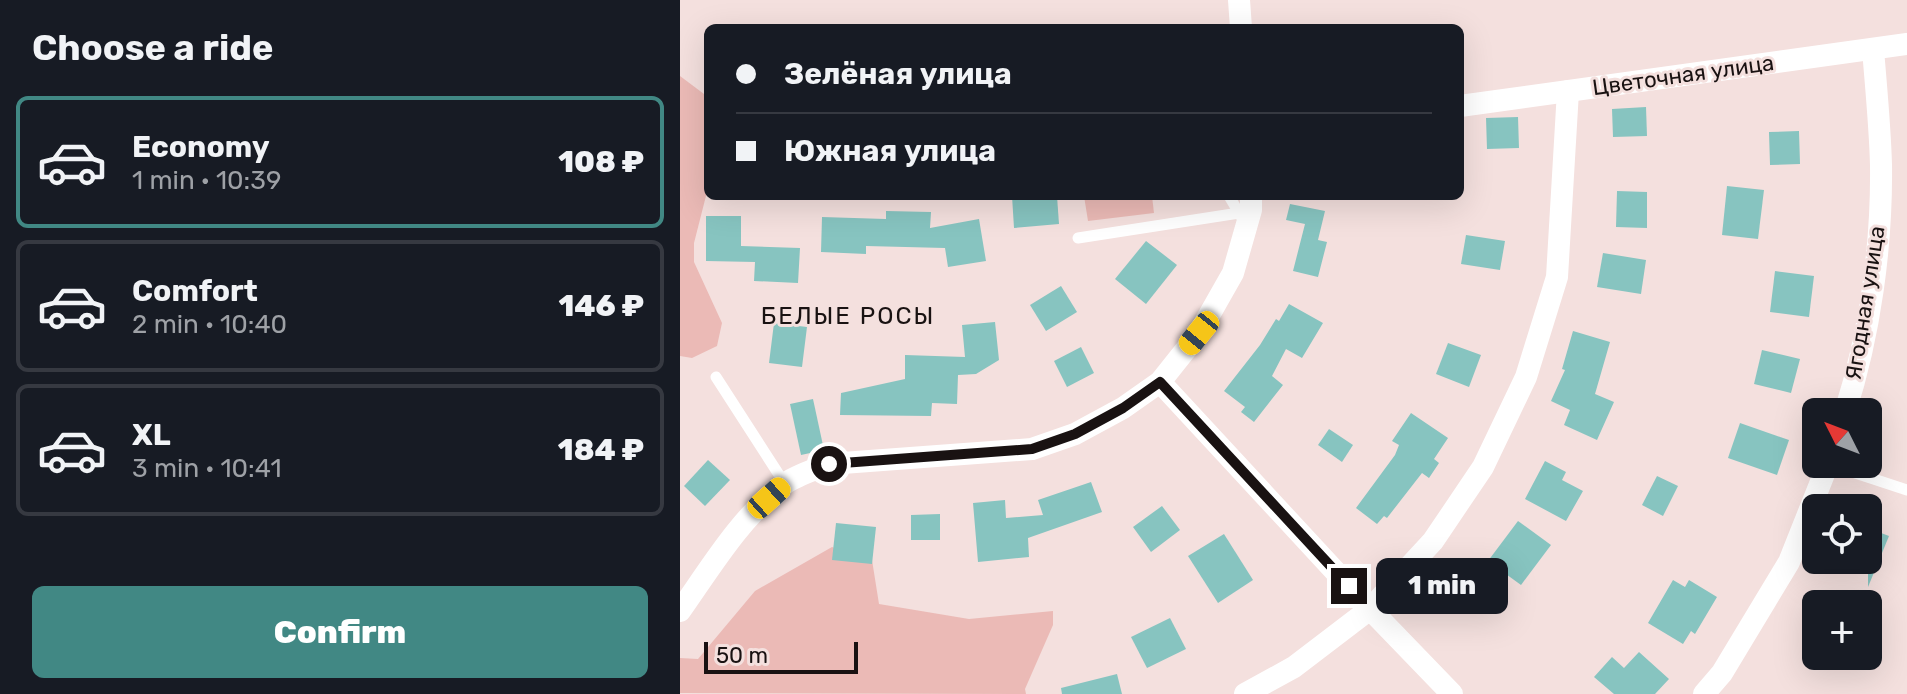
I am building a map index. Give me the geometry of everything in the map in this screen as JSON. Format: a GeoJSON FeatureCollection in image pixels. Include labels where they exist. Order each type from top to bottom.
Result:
{"type":"FeatureCollection","features":[{"type":"Feature","properties":{"kind":"street"},"geometry":{"type":"LineString","coordinates":[[1239,0],[1241,24]]}},
{"type":"Feature","properties":{"kind":"street","name":"Цветочная улица"},"geometry":{"type":"LineString","coordinates":[[1464,105],[1907,44]]}},
{"type":"Feature","properties":{"kind":"street","name":"Ягодная улица"},"geometry":{"type":"LineString","coordinates":[[1849,398],[1876,257],[1881,166],[1873,49]]}},
{"type":"Feature","properties":{"kind":"street"},"geometry":{"type":"LineString","coordinates":[[1245,694],[1294,667],[1370,609],[1433,541],[1483,467],[1526,377],[1557,277],[1568,91]]}},
{"type":"Feature","properties":{"kind":"street"},"geometry":{"type":"LineString","coordinates":[[680,611],[745,522],[785,484],[829,464],[1032,449],[1087,428],[1160,382],[1199,333],[1233,273],[1246,212]]}},
{"type":"Feature","properties":{"kind":"street"},"geometry":{"type":"LineString","coordinates":[[1160,382],[1452,694]]}},
{"type":"Feature","properties":{"kind":"street"},"geometry":{"type":"LineString","coordinates":[[1704,694],[1722,673],[1789,562],[1822,478]]}},
{"type":"Feature","properties":{"kind":"lane"},"geometry":{"type":"LineString","coordinates":[[1078,238],[1246,212]]}},
{"type":"Feature","properties":{"kind":"lane"},"geometry":{"type":"LineString","coordinates":[[716,377],[785,484]]}},
{"type":"Feature","properties":{"kind":"lane"},"geometry":{"type":"LineString","coordinates":[[1871,478],[1907,490]]}},
{"type":"Feature","properties":{"kind":"shaded area"},"geometry":{"type":"Polygon","coordinates":[[[680,76],[704,94],[705,200],[694,243],[694,262],[722,323],[717,346],[692,358],[680,356],[680,76]]]}},
{"type":"Feature","properties":{"kind":"shaded area"},"geometry":{"type":"Polygon","coordinates":[[[1085,200],[1152,200],[1154,213],[1088,221],[1085,200]]]}},
{"type":"Feature","properties":{"kind":"shaded area"},"geometry":{"type":"Polygon","coordinates":[[[832,547],[872,560],[879,604],[969,619],[1053,611],[1053,625],[1025,689],[1026,694],[680,693],[680,658],[698,659],[755,591],[832,547]]]}},
{"type":"Feature","properties":{"kind":"building"},"geometry":{"type":"Polygon","coordinates":[[[1646,107],[1647,136],[1613,137],[1612,109],[1646,107]]]}},
{"type":"Feature","properties":{"kind":"building"},"geometry":{"type":"Polygon","coordinates":[[[1518,117],[1519,148],[1487,149],[1486,118],[1518,117]]]}},
{"type":"Feature","properties":{"kind":"building"},"geometry":{"type":"Polygon","coordinates":[[[1799,131],[1800,164],[1770,165],[1769,132],[1799,131]]]}},
{"type":"Feature","properties":{"kind":"building"},"geometry":{"type":"Polygon","coordinates":[[[1727,186],[1764,190],[1758,239],[1722,235],[1727,186]]]}},
{"type":"Feature","properties":{"kind":"building"},"geometry":{"type":"Polygon","coordinates":[[[1617,191],[1647,192],[1647,228],[1616,227],[1617,191]]]}},
{"type":"Feature","properties":{"kind":"building"},"geometry":{"type":"Polygon","coordinates":[[[1012,200],[1057,200],[1059,224],[1014,228],[1012,200]]]}},
{"type":"Feature","properties":{"kind":"building"},"geometry":{"type":"Polygon","coordinates":[[[1290,204],[1325,211],[1318,240],[1327,242],[1318,277],[1293,271],[1305,224],[1286,220],[1290,204]]]}},
{"type":"Feature","properties":{"kind":"building"},"geometry":{"type":"Polygon","coordinates":[[[886,211],[931,212],[930,228],[979,219],[986,261],[948,267],[945,248],[866,246],[866,254],[821,252],[822,217],[886,219],[886,211]]]}},
{"type":"Feature","properties":{"kind":"building"},"geometry":{"type":"Polygon","coordinates":[[[706,216],[741,216],[741,246],[800,248],[798,283],[754,281],[755,262],[706,261],[706,216]]]}},
{"type":"Feature","properties":{"kind":"building"},"geometry":{"type":"Polygon","coordinates":[[[1466,235],[1505,241],[1500,270],[1461,264],[1466,235]]]}},
{"type":"Feature","properties":{"kind":"building"},"geometry":{"type":"Polygon","coordinates":[[[1146,241],[1177,265],[1146,304],[1115,279],[1146,241]]]}},
{"type":"Feature","properties":{"kind":"building"},"geometry":{"type":"Polygon","coordinates":[[[1603,253],[1646,260],[1641,294],[1597,287],[1603,253]]]}},
{"type":"Feature","properties":{"kind":"building"},"geometry":{"type":"Polygon","coordinates":[[[1775,271],[1814,276],[1809,317],[1770,312],[1775,271]]]}},
{"type":"Feature","properties":{"kind":"building"},"geometry":{"type":"Polygon","coordinates":[[[1061,286],[1077,312],[1046,331],[1030,305],[1061,286]]]}},
{"type":"Feature","properties":{"kind":"building"},"geometry":{"type":"Polygon","coordinates":[[[1289,304],[1323,323],[1302,358],[1286,349],[1272,376],[1283,385],[1254,422],[1241,412],[1245,407],[1224,391],[1289,304]]]}},
{"type":"Feature","properties":{"kind":"building"},"geometry":{"type":"Polygon","coordinates":[[[995,322],[999,360],[976,374],[958,375],[957,404],[932,403],[931,416],[840,415],[841,393],[905,379],[905,355],[965,357],[962,325],[995,322]]]}},
{"type":"Feature","properties":{"kind":"building"},"geometry":{"type":"Polygon","coordinates":[[[774,323],[807,327],[802,367],[769,363],[774,323]]]}},
{"type":"Feature","properties":{"kind":"building"},"geometry":{"type":"Polygon","coordinates":[[[1573,331],[1610,342],[1595,394],[1614,402],[1597,440],[1564,425],[1570,410],[1551,401],[1565,370],[1562,369],[1573,331]]]}},
{"type":"Feature","properties":{"kind":"building"},"geometry":{"type":"Polygon","coordinates":[[[1448,343],[1481,355],[1469,387],[1436,374],[1448,343]]]}},
{"type":"Feature","properties":{"kind":"building"},"geometry":{"type":"Polygon","coordinates":[[[1081,347],[1094,373],[1067,387],[1054,361],[1081,347]]]}},
{"type":"Feature","properties":{"kind":"building"},"geometry":{"type":"Polygon","coordinates":[[[1762,350],[1800,359],[1791,393],[1754,384],[1762,350]]]}},
{"type":"Feature","properties":{"kind":"building"},"geometry":{"type":"Polygon","coordinates":[[[813,399],[824,450],[801,455],[790,404],[813,399]]]}},
{"type":"Feature","properties":{"kind":"building"},"geometry":{"type":"Polygon","coordinates":[[[1411,413],[1448,438],[1434,459],[1439,463],[1429,478],[1422,473],[1387,518],[1384,516],[1377,524],[1356,508],[1395,455],[1399,445],[1392,441],[1411,413]]]}},
{"type":"Feature","properties":{"kind":"building"},"geometry":{"type":"Polygon","coordinates":[[[1740,423],[1789,440],[1777,475],[1728,458],[1740,423]]]}},
{"type":"Feature","properties":{"kind":"building"},"geometry":{"type":"Polygon","coordinates":[[[1329,429],[1353,445],[1342,462],[1318,445],[1329,429]]]}},
{"type":"Feature","properties":{"kind":"building"},"geometry":{"type":"Polygon","coordinates":[[[708,460],[730,480],[705,506],[684,486],[708,460]]]}},
{"type":"Feature","properties":{"kind":"building"},"geometry":{"type":"Polygon","coordinates":[[[1545,461],[1566,472],[1562,480],[1583,491],[1566,521],[1525,499],[1545,461]]]}},
{"type":"Feature","properties":{"kind":"building"},"geometry":{"type":"Polygon","coordinates":[[[1657,476],[1678,486],[1663,516],[1642,505],[1657,476]]]}},
{"type":"Feature","properties":{"kind":"building"},"geometry":{"type":"Polygon","coordinates":[[[1091,482],[1102,512],[1028,538],[1029,557],[978,562],[973,503],[1005,500],[1006,518],[1043,515],[1038,500],[1091,482]]]}},
{"type":"Feature","properties":{"kind":"building"},"geometry":{"type":"Polygon","coordinates":[[[1162,506],[1180,530],[1151,552],[1133,527],[1162,506]]]}},
{"type":"Feature","properties":{"kind":"building"},"geometry":{"type":"Polygon","coordinates":[[[940,514],[940,540],[911,540],[911,515],[940,514]]]}},
{"type":"Feature","properties":{"kind":"building"},"geometry":{"type":"Polygon","coordinates":[[[1518,521],[1551,545],[1521,585],[1488,561],[1518,521]]]}},
{"type":"Feature","properties":{"kind":"building"},"geometry":{"type":"Polygon","coordinates":[[[836,523],[876,527],[872,564],[832,560],[836,523]]]}},
{"type":"Feature","properties":{"kind":"building"},"geometry":{"type":"Polygon","coordinates":[[[1882,533],[1889,536],[1882,553],[1882,533]]]}},
{"type":"Feature","properties":{"kind":"building"},"geometry":{"type":"Polygon","coordinates":[[[1224,534],[1253,580],[1218,603],[1188,556],[1224,534]]]}},
{"type":"Feature","properties":{"kind":"building"},"geometry":{"type":"Polygon","coordinates":[[[1673,580],[1685,587],[1689,580],[1717,597],[1695,634],[1691,631],[1683,644],[1648,623],[1673,580]]]}},
{"type":"Feature","properties":{"kind":"building"},"geometry":{"type":"Polygon","coordinates":[[[1170,618],[1186,649],[1147,668],[1131,637],[1170,618]]]}},
{"type":"Feature","properties":{"kind":"building"},"geometry":{"type":"Polygon","coordinates":[[[1639,652],[1669,679],[1655,694],[1614,694],[1594,677],[1612,657],[1624,668],[1639,652]]]}},
{"type":"Feature","properties":{"kind":"building"},"geometry":{"type":"Polygon","coordinates":[[[1117,674],[1122,694],[1062,694],[1061,688],[1117,674]]]}},
{"type":"Feature","properties":{"kind":"district","name":"БЕЛЫЕ РОСЫ"},"geometry":{"type":"Point","coordinates":[848,316]}},
{"type":"Feature","properties":{"kind":"route"},"geometry":{"type":"LineString","coordinates":[[829,464],[1032,449],[1075,434],[1123,408],[1160,382],[1349,586]]}}]}
